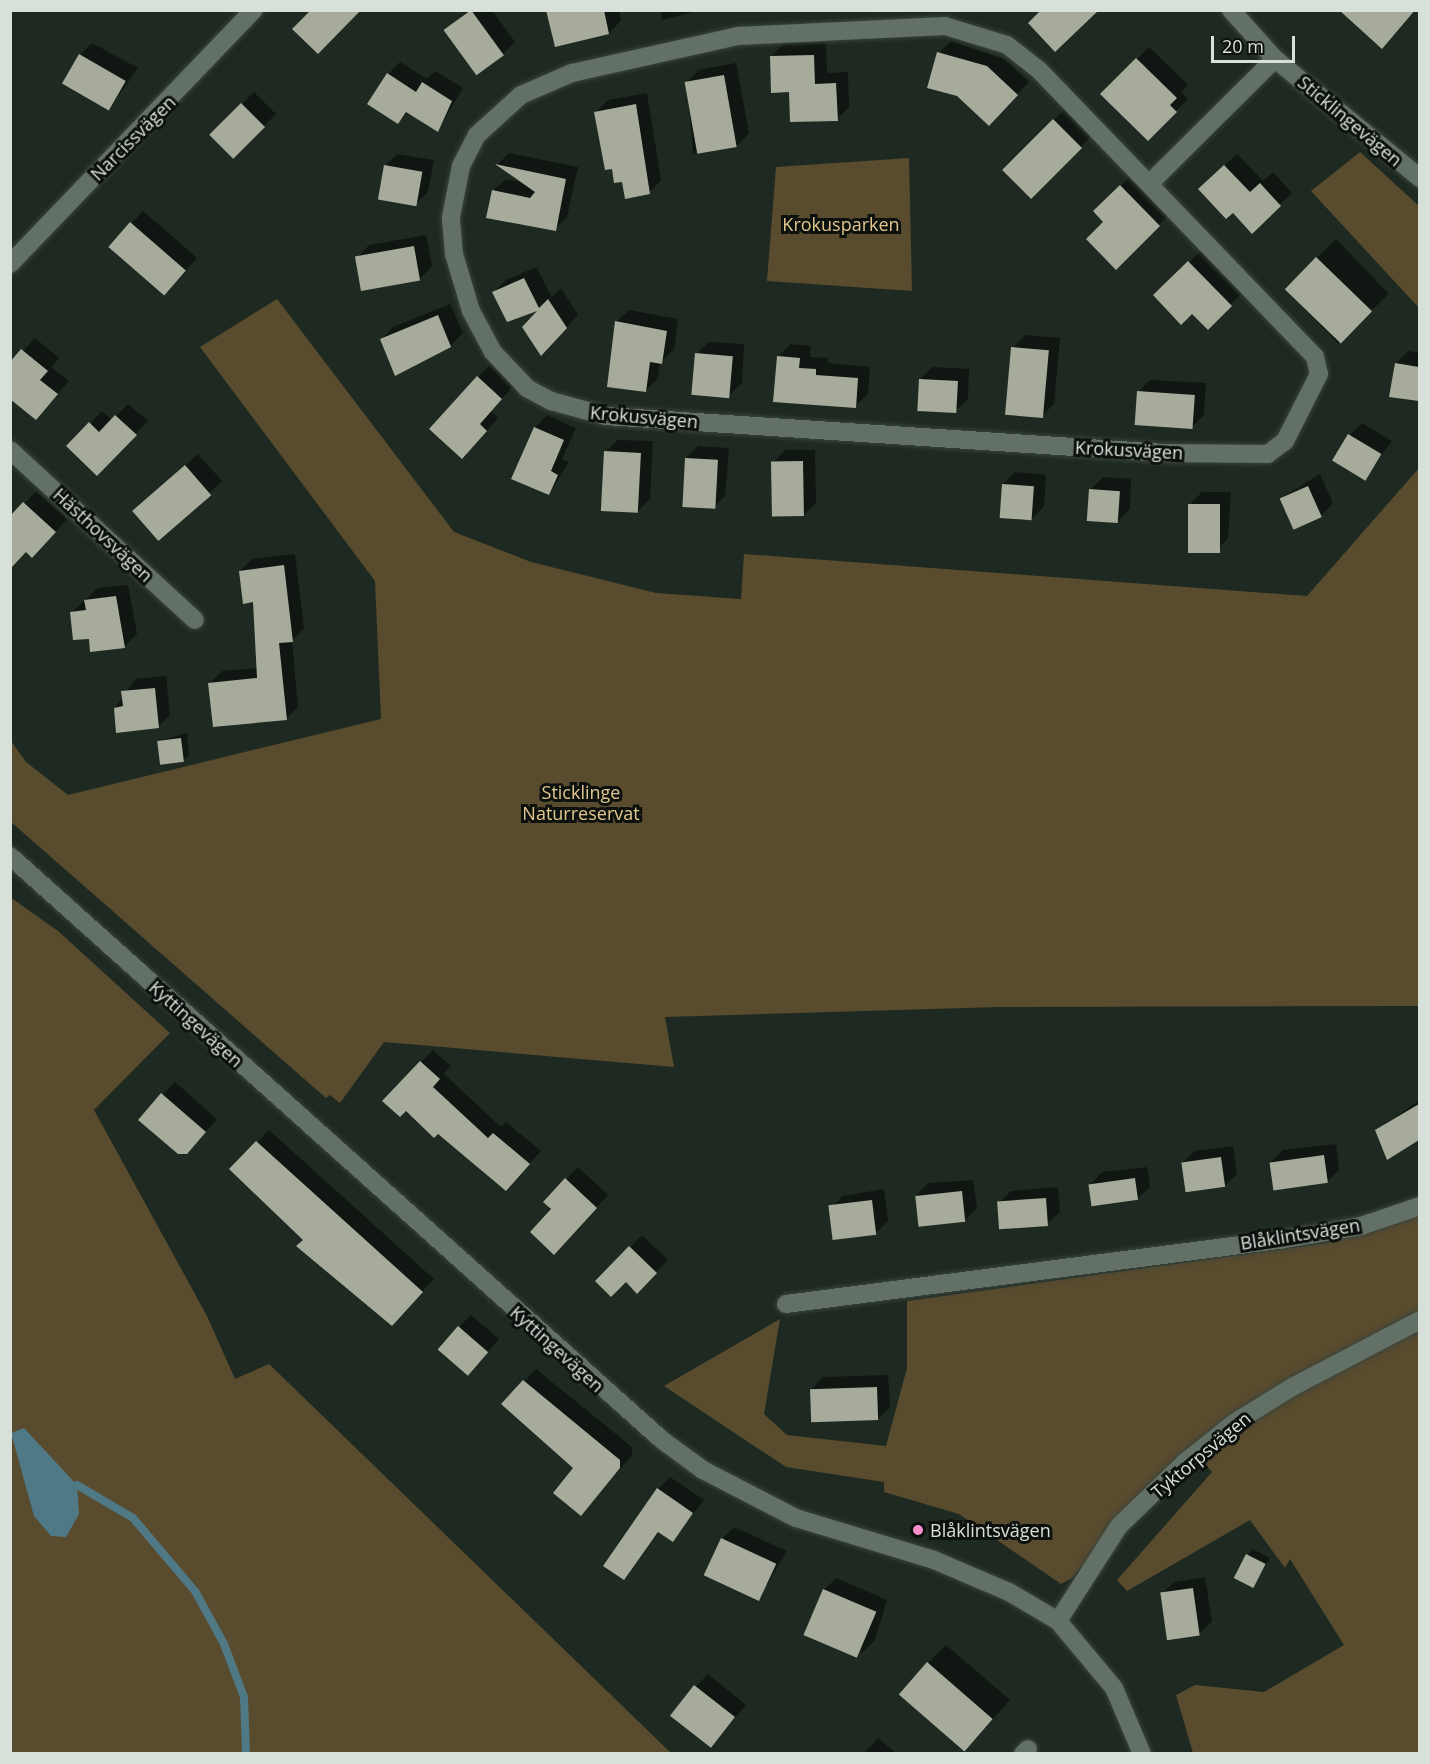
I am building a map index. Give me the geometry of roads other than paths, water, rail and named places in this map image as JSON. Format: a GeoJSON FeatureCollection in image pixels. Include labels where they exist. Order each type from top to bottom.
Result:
{"type":"FeatureCollection","features":[{"type":"Feature","properties":{"kind":"street","name":"Narcissvägen"},"geometry":{"type":"LineString","coordinates":[[10,264],[255,10]]}},
{"type":"Feature","properties":{"kind":"street","name":"Sticklingevägen"},"geometry":{"type":"LineString","coordinates":[[1231,10],[1275,59],[1419,178]]}},
{"type":"Feature","properties":{"kind":"street","name":"Krokusvägen"},"geometry":{"type":"LineString","coordinates":[[945,26],[1008,45],[1150,183],[1315,357],[1319,374],[1285,441],[1268,454],[1164,453],[577,411],[527,388],[493,352],[471,312],[454,254],[451,217],[461,166],[477,135],[521,94],[572,73],[738,36],[945,26]]}},
{"type":"Feature","properties":{"kind":"street"},"geometry":{"type":"LineString","coordinates":[[1150,183],[1275,59]]}},
{"type":"Feature","properties":{"kind":"street","name":"Hästhovsvägen"},"geometry":{"type":"LineString","coordinates":[[10,450],[195,620]]}},
{"type":"Feature","properties":{"kind":"street","name":"Kyttingevägen"},"geometry":{"type":"LineString","coordinates":[[10,856],[606,1393],[703,1470],[796,1518],[934,1560],[1023,1599],[1058,1621],[1114,1688],[1142,1754]]}},
{"type":"Feature","properties":{"kind":"street","name":"Blåklintsvägen"},"geometry":{"type":"LineString","coordinates":[[786,1304],[1280,1240],[1361,1226],[1419,1206]]}},
{"type":"Feature","properties":{"kind":"street","name":"Tyktorpsvägen"},"geometry":{"type":"LineString","coordinates":[[1058,1621],[1119,1526],[1184,1463],[1234,1423],[1294,1386],[1419,1320]]}},
{"type":"Feature","properties":{"kind":"water"},"geometry":{"type":"Polygon","coordinates":[[[24,1428],[77,1485],[79,1514],[66,1537],[51,1536],[34,1516],[11,1433],[24,1428]]]}},
{"type":"Feature","properties":{"kind":"waterway"},"geometry":{"type":"LineString","coordinates":[[77,1485],[133,1518],[195,1591],[224,1644],[244,1697],[246,1754]]}},
{"type":"Feature","properties":{"kind":"place","name":"Blåklintsvägen"},"geometry":{"type":"Point","coordinates":[918,1530]}},
{"type":"Feature","properties":{"kind":"park label","name":"Krokusparken"},"geometry":{"type":"Point","coordinates":[841,224]}},
{"type":"Feature","properties":{"kind":"park label","name":"Sticklinge Naturreservat"},"geometry":{"type":"Point","coordinates":[581,803]}}]}
